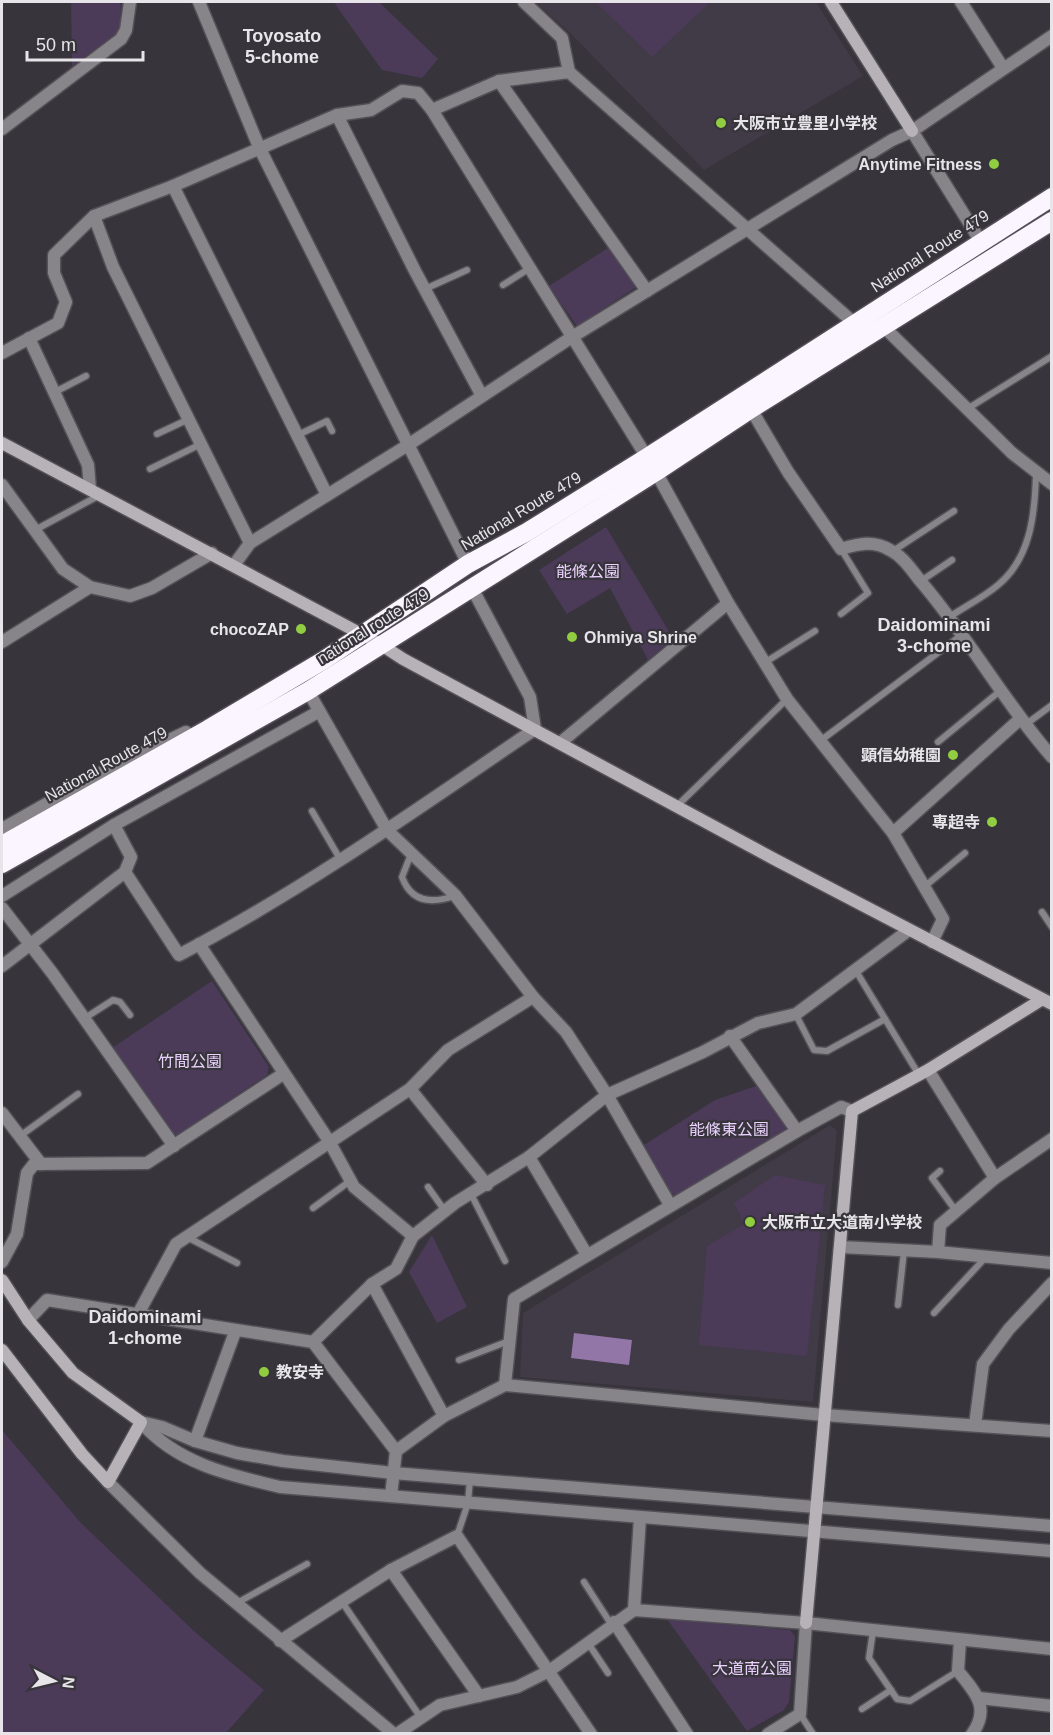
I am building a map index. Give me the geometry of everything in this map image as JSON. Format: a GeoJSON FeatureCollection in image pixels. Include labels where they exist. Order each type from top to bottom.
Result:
{"type":"FeatureCollection","features":[{"type":"Feature","properties":{"kind":"highway","name":"National Route 479"},"geometry":{"type":"LineString","coordinates":[[651,465],[854,323],[1052,197]]}},
{"type":"Feature","properties":{"kind":"highway","name":"National Route 479"},"geometry":{"type":"LineString","coordinates":[[2,864],[105,796],[282,686],[468,564],[751,408],[1052,221]]}},
{"type":"Feature","properties":{"kind":"highway","name":"national route 479"},"geometry":{"type":"LineString","coordinates":[[105,796],[308,691],[472,588],[651,465]]}},
{"type":"Feature","properties":{"kind":"highway","name":"National Route 479"},"geometry":{"type":"LineString","coordinates":[[2,845],[105,796]]}},
{"type":"Feature","properties":{"kind":"street"},"geometry":{"type":"LineString","coordinates":[[2,129],[121,39],[126,30],[130,2]]}},
{"type":"Feature","properties":{"kind":"street"},"geometry":{"type":"LineString","coordinates":[[199,2],[259,147],[468,564]]}},
{"type":"Feature","properties":{"kind":"street"},"geometry":{"type":"LineString","coordinates":[[524,2],[562,38],[569,72],[854,323],[883,326],[1012,453],[1052,484]]}},
{"type":"Feature","properties":{"kind":"street"},"geometry":{"type":"LineString","coordinates":[[831,2],[981,242]]}},
{"type":"Feature","properties":{"kind":"street"},"geometry":{"type":"LineString","coordinates":[[961,2],[1003,68]]}},
{"type":"Feature","properties":{"kind":"street"},"geometry":{"type":"LineString","coordinates":[[234,565],[250,543],[408,446],[573,337],[892,140],[912,131],[1052,36]]}},
{"type":"Feature","properties":{"kind":"street"},"geometry":{"type":"LineString","coordinates":[[432,110],[499,81],[569,72]]}},
{"type":"Feature","properties":{"kind":"street"},"geometry":{"type":"LineString","coordinates":[[499,81],[647,291]]}},
{"type":"Feature","properties":{"kind":"street"},"geometry":{"type":"LineString","coordinates":[[2,353],[58,323],[66,302],[54,273],[54,255],[94,216],[173,186],[259,147],[337,116],[371,110],[402,91],[418,93],[432,110],[651,465],[728,603],[787,699],[893,833],[943,919],[932,942]]}},
{"type":"Feature","properties":{"kind":"street"},"geometry":{"type":"LineString","coordinates":[[337,116],[482,396]]}},
{"type":"Feature","properties":{"kind":"street"},"geometry":{"type":"LineString","coordinates":[[173,186],[327,495]]}},
{"type":"Feature","properties":{"kind":"street"},"geometry":{"type":"LineString","coordinates":[[94,216],[113,267],[250,543]]}},
{"type":"Feature","properties":{"kind":"street"},"geometry":{"type":"LineString","coordinates":[[29,338],[88,465],[95,492]]}},
{"type":"Feature","properties":{"kind":"street"},"geometry":{"type":"LineString","coordinates":[[751,408],[788,472],[842,549],[867,542],[893,551],[902,558],[951,616],[1022,723],[1052,757]]}},
{"type":"Feature","properties":{"kind":"street"},"geometry":{"type":"LineString","coordinates":[[2,444],[212,553],[362,634],[403,659],[909,930],[1048,1001]]}},
{"type":"Feature","properties":{"kind":"street"},"geometry":{"type":"LineString","coordinates":[[4,492],[63,569],[90,587],[130,596],[152,588],[212,553]]}},
{"type":"Feature","properties":{"kind":"street"},"geometry":{"type":"LineString","coordinates":[[2,642],[90,587]]}},
{"type":"Feature","properties":{"kind":"street"},"geometry":{"type":"LineString","coordinates":[[472,588],[530,697],[535,729]]}},
{"type":"Feature","properties":{"kind":"street"},"geometry":{"type":"LineString","coordinates":[[560,743],[728,603]]}},
{"type":"Feature","properties":{"kind":"street"},"geometry":{"type":"LineString","coordinates":[[2,829],[97,775],[282,686]]}},
{"type":"Feature","properties":{"kind":"street"},"geometry":{"type":"LineString","coordinates":[[308,691],[387,830],[455,895],[533,997],[566,1032],[607,1095],[670,1205]]}},
{"type":"Feature","properties":{"kind":"street"},"geometry":{"type":"LineString","coordinates":[[2,896],[114,825],[318,712]]}},
{"type":"Feature","properties":{"kind":"street"},"geometry":{"type":"LineString","coordinates":[[893,833],[1022,723]]}},
{"type":"Feature","properties":{"kind":"street"},"geometry":{"type":"LineString","coordinates":[[125,872],[179,955],[387,830],[535,729]]}},
{"type":"Feature","properties":{"kind":"street"},"geometry":{"type":"LineString","coordinates":[[2,966],[125,872],[131,857],[114,825]]}},
{"type":"Feature","properties":{"kind":"street"},"geometry":{"type":"LineString","coordinates":[[2,908],[85,1018],[174,1146]]}},
{"type":"Feature","properties":{"kind":"street"},"geometry":{"type":"LineString","coordinates":[[313,1342],[372,1284],[396,1269],[413,1236],[445,1211],[529,1157],[607,1095],[703,1052],[758,1023],[795,1014],[909,930]]}},
{"type":"Feature","properties":{"kind":"street"},"geometry":{"type":"LineString","coordinates":[[199,944],[329,1141],[354,1187],[413,1236]]}},
{"type":"Feature","properties":{"kind":"street"},"geometry":{"type":"LineString","coordinates":[[138,1314],[176,1244],[410,1089],[448,1050],[533,997]]}},
{"type":"Feature","properties":{"kind":"street"},"geometry":{"type":"LineString","coordinates":[[852,1111],[1048,1001]]}},
{"type":"Feature","properties":{"kind":"street"},"geometry":{"type":"LineString","coordinates":[[730,1036],[797,1131]]}},
{"type":"Feature","properties":{"kind":"street"},"geometry":{"type":"LineString","coordinates":[[923,1072],[995,1178]]}},
{"type":"Feature","properties":{"kind":"street"},"geometry":{"type":"LineString","coordinates":[[2,1262],[17,1234],[27,1173],[34,1164],[147,1163],[283,1074]]}},
{"type":"Feature","properties":{"kind":"street"},"geometry":{"type":"LineString","coordinates":[[410,1089],[487,1185]]}},
{"type":"Feature","properties":{"kind":"street"},"geometry":{"type":"LineString","coordinates":[[505,1385],[514,1299],[797,1131],[842,1107],[852,1111]]}},
{"type":"Feature","properties":{"kind":"street"},"geometry":{"type":"LineString","coordinates":[[768,1734],[800,1714],[806,1623],[852,1111]]}},
{"type":"Feature","properties":{"kind":"street"},"geometry":{"type":"LineString","coordinates":[[2,1113],[41,1164]]}},
{"type":"Feature","properties":{"kind":"street"},"geometry":{"type":"LineString","coordinates":[[938,1252],[940,1225],[995,1178],[1050,1142]]}},
{"type":"Feature","properties":{"kind":"street"},"geometry":{"type":"LineString","coordinates":[[529,1157],[586,1255]]}},
{"type":"Feature","properties":{"kind":"street"},"geometry":{"type":"LineString","coordinates":[[841,1247],[938,1252],[1052,1263]]}},
{"type":"Feature","properties":{"kind":"street"},"geometry":{"type":"LineString","coordinates":[[2,1280],[28,1320],[73,1373],[141,1422],[155,1439],[189,1460],[230,1475],[280,1487],[1052,1551]]}},
{"type":"Feature","properties":{"kind":"street"},"geometry":{"type":"LineString","coordinates":[[975,1425],[983,1364],[1009,1329],[1052,1282]]}},
{"type":"Feature","properties":{"kind":"street"},"geometry":{"type":"LineString","coordinates":[[372,1284],[444,1416]]}},
{"type":"Feature","properties":{"kind":"street"},"geometry":{"type":"LineString","coordinates":[[28,1320],[46,1300],[235,1332],[313,1342],[396,1450],[391,1496]]}},
{"type":"Feature","properties":{"kind":"street"},"geometry":{"type":"LineString","coordinates":[[195,1441],[235,1332]]}},
{"type":"Feature","properties":{"kind":"street"},"geometry":{"type":"LineString","coordinates":[[2,1350],[75,1445],[108,1482],[200,1573],[395,1734],[440,1705],[517,1687],[549,1671],[634,1610],[806,1623],[1052,1649]]}},
{"type":"Feature","properties":{"kind":"street"},"geometry":{"type":"LineString","coordinates":[[396,1450],[444,1416],[505,1385],[824,1415],[1052,1431]]}},
{"type":"Feature","properties":{"kind":"street"},"geometry":{"type":"LineString","coordinates":[[141,1422],[162,1426],[195,1441],[237,1453],[283,1461],[393,1473],[1052,1526]]}},
{"type":"Feature","properties":{"kind":"street"},"geometry":{"type":"LineString","coordinates":[[108,1482],[141,1422]]}},
{"type":"Feature","properties":{"kind":"street"},"geometry":{"type":"LineString","coordinates":[[634,1610],[640,1518]]}},
{"type":"Feature","properties":{"kind":"street"},"geometry":{"type":"LineString","coordinates":[[280,1641],[392,1570],[457,1536],[591,1734]]}},
{"type":"Feature","properties":{"kind":"street"},"geometry":{"type":"LineString","coordinates":[[392,1570],[479,1696]]}},
{"type":"Feature","properties":{"kind":"street"},"geometry":{"type":"LineString","coordinates":[[613,1623],[687,1734]]}},
{"type":"Feature","properties":{"kind":"street"},"geometry":{"type":"LineString","coordinates":[[960,1640],[958,1671],[979,1698],[980,1722],[972,1734]]}},
{"type":"Feature","properties":{"kind":"street"},"geometry":{"type":"LineString","coordinates":[[979,1698],[1052,1706]]}},
{"type":"Feature","properties":{"kind":"lane"},"geometry":{"type":"LineString","coordinates":[[503,285],[530,268]]}},
{"type":"Feature","properties":{"kind":"lane"},"geometry":{"type":"LineString","coordinates":[[425,289],[467,270]]}},
{"type":"Feature","properties":{"kind":"lane"},"geometry":{"type":"LineString","coordinates":[[967,410],[1052,356]]}},
{"type":"Feature","properties":{"kind":"lane"},"geometry":{"type":"LineString","coordinates":[[54,392],[86,376]]}},
{"type":"Feature","properties":{"kind":"lane"},"geometry":{"type":"LineString","coordinates":[[157,434],[189,419]]}},
{"type":"Feature","properties":{"kind":"lane"},"geometry":{"type":"LineString","coordinates":[[297,435],[327,421],[332,431]]}},
{"type":"Feature","properties":{"kind":"lane"},"geometry":{"type":"LineString","coordinates":[[150,469],[201,443]]}},
{"type":"Feature","properties":{"kind":"lane"},"geometry":{"type":"LineString","coordinates":[[951,616],[998,585],[1017,566],[1027,544],[1035,498],[1036,472]]}},
{"type":"Feature","properties":{"kind":"lane"},"geometry":{"type":"LineString","coordinates":[[34,530],[95,492]]}},
{"type":"Feature","properties":{"kind":"lane"},"geometry":{"type":"LineString","coordinates":[[893,551],[954,511]]}},
{"type":"Feature","properties":{"kind":"lane"},"geometry":{"type":"LineString","coordinates":[[842,549],[867,593],[842,614]]}},
{"type":"Feature","properties":{"kind":"lane"},"geometry":{"type":"LineString","coordinates":[[921,581],[952,560]]}},
{"type":"Feature","properties":{"kind":"lane"},"geometry":{"type":"LineString","coordinates":[[764,663],[814,631]]}},
{"type":"Feature","properties":{"kind":"lane"},"geometry":{"type":"LineString","coordinates":[[820,741],[963,634]]}},
{"type":"Feature","properties":{"kind":"lane"},"geometry":{"type":"LineString","coordinates":[[938,742],[1000,691]]}},
{"type":"Feature","properties":{"kind":"lane"},"geometry":{"type":"LineString","coordinates":[[678,806],[787,699]]}},
{"type":"Feature","properties":{"kind":"lane"},"geometry":{"type":"LineString","coordinates":[[1022,723],[1052,705]]}},
{"type":"Feature","properties":{"kind":"lane"},"geometry":{"type":"LineString","coordinates":[[312,811],[340,859]]}},
{"type":"Feature","properties":{"kind":"lane"},"geometry":{"type":"LineString","coordinates":[[924,886],[965,853]]}},
{"type":"Feature","properties":{"kind":"lane"},"geometry":{"type":"LineString","coordinates":[[411,854],[402,877],[406,888],[424,901],[439,902],[455,895]]}},
{"type":"Feature","properties":{"kind":"lane"},"geometry":{"type":"LineString","coordinates":[[1042,912],[1052,927]]}},
{"type":"Feature","properties":{"kind":"lane"},"geometry":{"type":"LineString","coordinates":[[856,971],[885,1019],[923,1072]]}},
{"type":"Feature","properties":{"kind":"lane"},"geometry":{"type":"LineString","coordinates":[[85,1018],[113,1000],[120,1002],[130,1015]]}},
{"type":"Feature","properties":{"kind":"lane"},"geometry":{"type":"LineString","coordinates":[[795,1014],[814,1050],[827,1051],[885,1019]]}},
{"type":"Feature","properties":{"kind":"lane"},"geometry":{"type":"LineString","coordinates":[[20,1136],[78,1094]]}},
{"type":"Feature","properties":{"kind":"lane"},"geometry":{"type":"LineString","coordinates":[[940,1171],[932,1178],[956,1211]]}},
{"type":"Feature","properties":{"kind":"lane"},"geometry":{"type":"LineString","coordinates":[[313,1208],[351,1181]]}},
{"type":"Feature","properties":{"kind":"lane"},"geometry":{"type":"LineString","coordinates":[[428,1187],[445,1211]]}},
{"type":"Feature","properties":{"kind":"lane"},"geometry":{"type":"LineString","coordinates":[[471,1194],[505,1261]]}},
{"type":"Feature","properties":{"kind":"lane"},"geometry":{"type":"LineString","coordinates":[[186,1237],[237,1263]]}},
{"type":"Feature","properties":{"kind":"lane"},"geometry":{"type":"LineString","coordinates":[[898,1305],[904,1251]]}},
{"type":"Feature","properties":{"kind":"lane"},"geometry":{"type":"LineString","coordinates":[[934,1313],[986,1257]]}},
{"type":"Feature","properties":{"kind":"lane"},"geometry":{"type":"LineString","coordinates":[[459,1360],[509,1340]]}},
{"type":"Feature","properties":{"kind":"lane"},"geometry":{"type":"LineString","coordinates":[[457,1536],[468,1503],[471,1478]]}},
{"type":"Feature","properties":{"kind":"lane"},"geometry":{"type":"LineString","coordinates":[[236,1604],[307,1563]]}},
{"type":"Feature","properties":{"kind":"lane"},"geometry":{"type":"LineString","coordinates":[[584,1581],[613,1623]]}},
{"type":"Feature","properties":{"kind":"lane"},"geometry":{"type":"LineString","coordinates":[[342,1602],[421,1718]]}},
{"type":"Feature","properties":{"kind":"lane"},"geometry":{"type":"LineString","coordinates":[[873,1631],[869,1658],[897,1699],[910,1701],[958,1671]]}},
{"type":"Feature","properties":{"kind":"lane"},"geometry":{"type":"LineString","coordinates":[[588,1642],[608,1672]]}},
{"type":"Feature","properties":{"kind":"lane"},"geometry":{"type":"LineString","coordinates":[[862,1709],[891,1690]]}},
{"type":"Feature","properties":{"kind":"lane"},"geometry":{"type":"LineString","coordinates":[[800,1714],[813,1734]]}},
{"type":"Feature","properties":{"kind":"shaded area","name":"大阪市立豊里小学校"},"geometry":{"type":"Polygon","coordinates":[[[535,2],[816,2],[863,76],[704,170],[571,34],[535,2]]]}},
{"type":"Feature","properties":{"kind":"shaded area","name":"大阪市立大道南小学校"},"geometry":{"type":"Polygon","coordinates":[[[830,1125],[837,1131],[813,1402],[520,1377],[523,1313],[830,1125]]]}},
{"type":"Feature","properties":{"kind":"shaded area"},"geometry":{"type":"Polygon","coordinates":[[[574,1333],[632,1340],[629,1365],[571,1358],[574,1333]]]}},
{"type":"Feature","properties":{"kind":"green space"},"geometry":{"type":"Polygon","coordinates":[[[71,2],[118,2],[121,5],[120,31],[72,66],[71,2]]]}},
{"type":"Feature","properties":{"kind":"green space"},"geometry":{"type":"Polygon","coordinates":[[[337,2],[379,2],[438,59],[422,78],[382,70],[335,4],[337,2]]]}},
{"type":"Feature","properties":{"kind":"green space"},"geometry":{"type":"Polygon","coordinates":[[[596,2],[710,2],[652,57],[596,2]]]}},
{"type":"Feature","properties":{"kind":"green space"},"geometry":{"type":"Polygon","coordinates":[[[608,248],[636,287],[577,326],[549,286],[608,248]]]}},
{"type":"Feature","properties":{"kind":"green space","name":"能條公園"},"geometry":{"type":"Polygon","coordinates":[[[606,527],[673,638],[648,660],[610,588],[567,614],[539,570],[606,527]]]}},
{"type":"Feature","properties":{"kind":"green space","name":"竹間公園"},"geometry":{"type":"Polygon","coordinates":[[[212,981],[269,1067],[267,1075],[177,1135],[170,1134],[112,1048],[212,981]]]}},
{"type":"Feature","properties":{"kind":"green space","name":"能條東公園"},"geometry":{"type":"Polygon","coordinates":[[[756,1086],[786,1126],[785,1133],[678,1196],[670,1193],[644,1145],[715,1100],[756,1086]]]}},
{"type":"Feature","properties":{"kind":"green space"},"geometry":{"type":"Polygon","coordinates":[[[775,1175],[825,1185],[807,1356],[699,1345],[707,1246],[744,1224],[734,1203],[775,1175]]]}},
{"type":"Feature","properties":{"kind":"green space"},"geometry":{"type":"Polygon","coordinates":[[[432,1235],[467,1307],[437,1323],[409,1272],[432,1235]]]}},
{"type":"Feature","properties":{"kind":"green space"},"geometry":{"type":"Polygon","coordinates":[[[2,1430],[81,1523],[195,1632],[264,1690],[226,1733],[2,1733],[2,1430]]]}},
{"type":"Feature","properties":{"kind":"green space","name":"大道南公園"},"geometry":{"type":"Polygon","coordinates":[[[667,1619],[790,1630],[795,1636],[789,1702],[784,1710],[747,1731],[667,1619]]]}},
{"type":"Feature","properties":{"kind":"place","name":"大阪市立豊里小学校"},"geometry":{"type":"Point","coordinates":[721,123]}},
{"type":"Feature","properties":{"kind":"place","name":"Anytime Fitness"},"geometry":{"type":"Point","coordinates":[994,164]}},
{"type":"Feature","properties":{"kind":"place","name":"chocoZAP"},"geometry":{"type":"Point","coordinates":[301,629]}},
{"type":"Feature","properties":{"kind":"place","name":"Ohmiya Shrine"},"geometry":{"type":"Point","coordinates":[572,637]}},
{"type":"Feature","properties":{"kind":"place","name":"顕信幼稚園"},"geometry":{"type":"Point","coordinates":[953,755]}},
{"type":"Feature","properties":{"kind":"place","name":"専超寺"},"geometry":{"type":"Point","coordinates":[992,822]}},
{"type":"Feature","properties":{"kind":"place","name":"大阪市立大道南小学校"},"geometry":{"type":"Point","coordinates":[750,1222]}},
{"type":"Feature","properties":{"kind":"place","name":"教安寺"},"geometry":{"type":"Point","coordinates":[264,1372]}},
{"type":"Feature","properties":{"kind":"district","name":"Toyosato 5-chome"},"geometry":{"type":"Point","coordinates":[282,46]}},
{"type":"Feature","properties":{"kind":"district","name":"Daidominami 3-chome"},"geometry":{"type":"Point","coordinates":[934,635]}},
{"type":"Feature","properties":{"kind":"district","name":"Daidominami 1-chome"},"geometry":{"type":"Point","coordinates":[145,1327]}}]}
